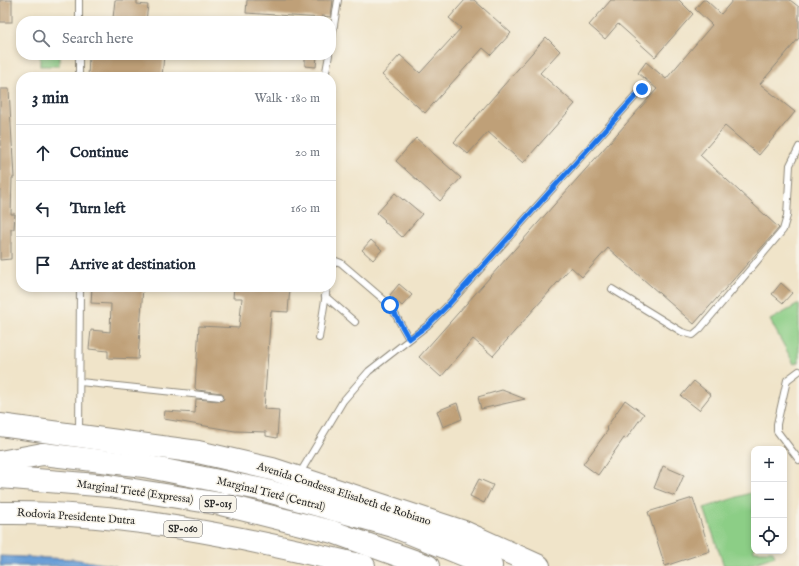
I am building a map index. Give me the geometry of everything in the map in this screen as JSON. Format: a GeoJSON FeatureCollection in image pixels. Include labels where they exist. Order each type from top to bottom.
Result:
{"type":"FeatureCollection","features":[{"type":"Feature","properties":{"kind":"highway","name":"Avenida Condessa Elisabeth de Robiano"},"geometry":{"type":"LineString","coordinates":[[0,425],[198,452],[298,476],[464,532],[539,566]]}},
{"type":"Feature","properties":{"kind":"highway","name":"Marginal Tietê (Central)"},"geometry":{"type":"LineString","coordinates":[[0,450],[144,466],[264,490],[393,526],[491,566]]}},
{"type":"Feature","properties":{"kind":"highway"},"geometry":{"type":"LineString","coordinates":[[0,462],[43,454]]}},
{"type":"Feature","properties":{"kind":"highway","name":"Marginal Tietê (Expressa)"},"geometry":{"type":"LineString","coordinates":[[0,477],[109,486],[221,504],[333,532],[428,566]]}},
{"type":"Feature","properties":{"kind":"highway","name":"Rodovia Presidente Dutra"},"geometry":{"type":"LineString","coordinates":[[0,513],[114,518],[280,546],[364,566]]}},
{"type":"Feature","properties":{"kind":"lane"},"geometry":{"type":"LineString","coordinates":[[79,0],[79,16]]}},
{"type":"Feature","properties":{"kind":"lane"},"geometry":{"type":"LineString","coordinates":[[335,16],[338,0]]}},
{"type":"Feature","properties":{"kind":"lane"},"geometry":{"type":"LineString","coordinates":[[79,60],[79,72]]}},
{"type":"Feature","properties":{"kind":"lane"},"geometry":{"type":"LineString","coordinates":[[326,72],[328,60]]}},
{"type":"Feature","properties":{"kind":"lane"},"geometry":{"type":"LineString","coordinates":[[298,476],[343,401],[369,371],[428,325],[448,305],[642,89]]}},
{"type":"Feature","properties":{"kind":"lane"},"geometry":{"type":"LineString","coordinates":[[612,289],[682,332],[693,335],[700,329],[783,230],[787,216],[790,165],[799,147]]}},
{"type":"Feature","properties":{"kind":"lane"},"geometry":{"type":"LineString","coordinates":[[336,261],[341,262],[390,305],[409,339]]}},
{"type":"Feature","properties":{"kind":"lane"},"geometry":{"type":"LineString","coordinates":[[79,435],[80,292]]}},
{"type":"Feature","properties":{"kind":"lane"},"geometry":{"type":"LineString","coordinates":[[319,338],[326,292]]}},
{"type":"Feature","properties":{"kind":"lane"},"geometry":{"type":"LineString","coordinates":[[325,296],[355,322]]}},
{"type":"Feature","properties":{"kind":"lane"},"geometry":{"type":"LineString","coordinates":[[799,371],[787,380],[777,424],[781,437],[799,460]]}},
{"type":"Feature","properties":{"kind":"lane"},"geometry":{"type":"LineString","coordinates":[[80,382],[220,397]]}},
{"type":"Feature","properties":{"kind":"green space"},"geometry":{"type":"Polygon","coordinates":[[[40,60],[59,60],[59,66],[40,66],[40,60]]]}},
{"type":"Feature","properties":{"kind":"green space"},"geometry":{"type":"Polygon","coordinates":[[[799,304],[799,362],[794,364],[770,320],[799,304]]]}},
{"type":"Feature","properties":{"kind":"green space"},"geometry":{"type":"Polygon","coordinates":[[[751,493],[751,554],[774,554],[775,556],[746,566],[724,566],[704,508],[751,493]]]}},
{"type":"Feature","properties":{"kind":"water"},"geometry":{"type":"Polygon","coordinates":[[[0,556],[74,559],[116,566],[0,566],[0,556]]]}},
{"type":"Feature","properties":{"kind":"building"},"geometry":{"type":"Polygon","coordinates":[[[0,0],[12,0],[12,22],[0,22],[0,0]]]}},
{"type":"Feature","properties":{"kind":"building"},"geometry":{"type":"Polygon","coordinates":[[[115,0],[137,0],[137,4],[148,5],[147,16],[113,16],[115,0]]]}},
{"type":"Feature","properties":{"kind":"building"},"geometry":{"type":"Polygon","coordinates":[[[247,0],[333,0],[331,16],[292,16],[246,13],[247,0]]]}},
{"type":"Feature","properties":{"kind":"building"},"geometry":{"type":"Polygon","coordinates":[[[465,0],[474,0],[511,33],[491,55],[483,48],[425,113],[382,75],[400,55],[420,73],[461,28],[449,18],[465,0]]]}},
{"type":"Feature","properties":{"kind":"building"},"geometry":{"type":"Polygon","coordinates":[[[611,0],[679,0],[693,14],[655,57],[618,24],[605,39],[589,25],[611,0]]]}},
{"type":"Feature","properties":{"kind":"building"},"geometry":{"type":"Polygon","coordinates":[[[703,0],[706,0],[721,14],[733,0],[790,0],[799,7],[799,38],[760,84],[795,112],[759,155],[725,126],[700,155],[779,228],[694,324],[608,248],[582,277],[571,267],[493,356],[473,339],[441,377],[419,357],[657,89],[638,73],[646,62],[666,79],[712,25],[695,9],[703,0]]]}},
{"type":"Feature","properties":{"kind":"building"},"geometry":{"type":"Polygon","coordinates":[[[546,37],[560,51],[540,73],[575,104],[523,163],[488,132],[468,154],[454,142],[546,37]]]}},
{"type":"Feature","properties":{"kind":"building"},"geometry":{"type":"Polygon","coordinates":[[[89,60],[164,60],[162,72],[88,72],[89,60]]]}},
{"type":"Feature","properties":{"kind":"building"},"geometry":{"type":"Polygon","coordinates":[[[305,60],[317,60],[316,67],[305,66],[305,60]]]}},
{"type":"Feature","properties":{"kind":"building"},"geometry":{"type":"Polygon","coordinates":[[[0,89],[9,89],[14,178],[12,178],[11,214],[15,214],[14,229],[11,229],[11,259],[0,260],[0,89]]]}},
{"type":"Feature","properties":{"kind":"building"},"geometry":{"type":"Polygon","coordinates":[[[416,138],[461,178],[440,201],[396,161],[416,138]]]}},
{"type":"Feature","properties":{"kind":"building"},"geometry":{"type":"Polygon","coordinates":[[[395,193],[422,214],[402,237],[377,213],[395,193]]]}},
{"type":"Feature","properties":{"kind":"building"},"geometry":{"type":"Polygon","coordinates":[[[371,240],[382,250],[373,260],[362,250],[371,240]]]}},
{"type":"Feature","properties":{"kind":"building"},"geometry":{"type":"Polygon","coordinates":[[[781,283],[792,293],[783,303],[772,294],[781,283]]]}},
{"type":"Feature","properties":{"kind":"building"},"geometry":{"type":"Polygon","coordinates":[[[399,284],[412,295],[402,306],[390,295],[399,284]]]}},
{"type":"Feature","properties":{"kind":"building"},"geometry":{"type":"Polygon","coordinates":[[[92,292],[143,292],[138,359],[108,358],[108,351],[89,349],[91,330],[110,332],[111,304],[91,303],[92,292]]]}},
{"type":"Feature","properties":{"kind":"building"},"geometry":{"type":"Polygon","coordinates":[[[234,292],[290,292],[288,312],[271,311],[264,409],[279,410],[277,438],[266,436],[266,432],[235,431],[164,419],[165,411],[195,413],[196,399],[220,401],[224,399],[222,393],[197,390],[195,388],[199,326],[239,328],[242,298],[233,298],[234,292]]]}},
{"type":"Feature","properties":{"kind":"building"},"geometry":{"type":"Polygon","coordinates":[[[694,381],[711,395],[699,410],[681,396],[694,381]]]}},
{"type":"Feature","properties":{"kind":"building"},"geometry":{"type":"Polygon","coordinates":[[[502,390],[525,399],[481,409],[478,397],[502,390]]]}},
{"type":"Feature","properties":{"kind":"building"},"geometry":{"type":"Polygon","coordinates":[[[625,400],[644,414],[626,439],[624,438],[598,475],[583,464],[608,430],[606,428],[625,400]]]}},
{"type":"Feature","properties":{"kind":"building"},"geometry":{"type":"Polygon","coordinates":[[[457,403],[462,419],[443,427],[437,411],[457,403]]]}},
{"type":"Feature","properties":{"kind":"building"},"geometry":{"type":"Polygon","coordinates":[[[663,466],[684,475],[675,496],[654,488],[663,466]]]}},
{"type":"Feature","properties":{"kind":"building"},"geometry":{"type":"Polygon","coordinates":[[[479,479],[493,485],[484,503],[470,496],[479,479]]]}},
{"type":"Feature","properties":{"kind":"building"},"geometry":{"type":"Polygon","coordinates":[[[693,498],[710,551],[665,566],[648,512],[693,498]]]}},
{"type":"Feature","properties":{"kind":"route"},"geometry":{"type":"LineString","coordinates":[[390,305],[409,339],[428,325],[448,305],[642,89]]}}]}
